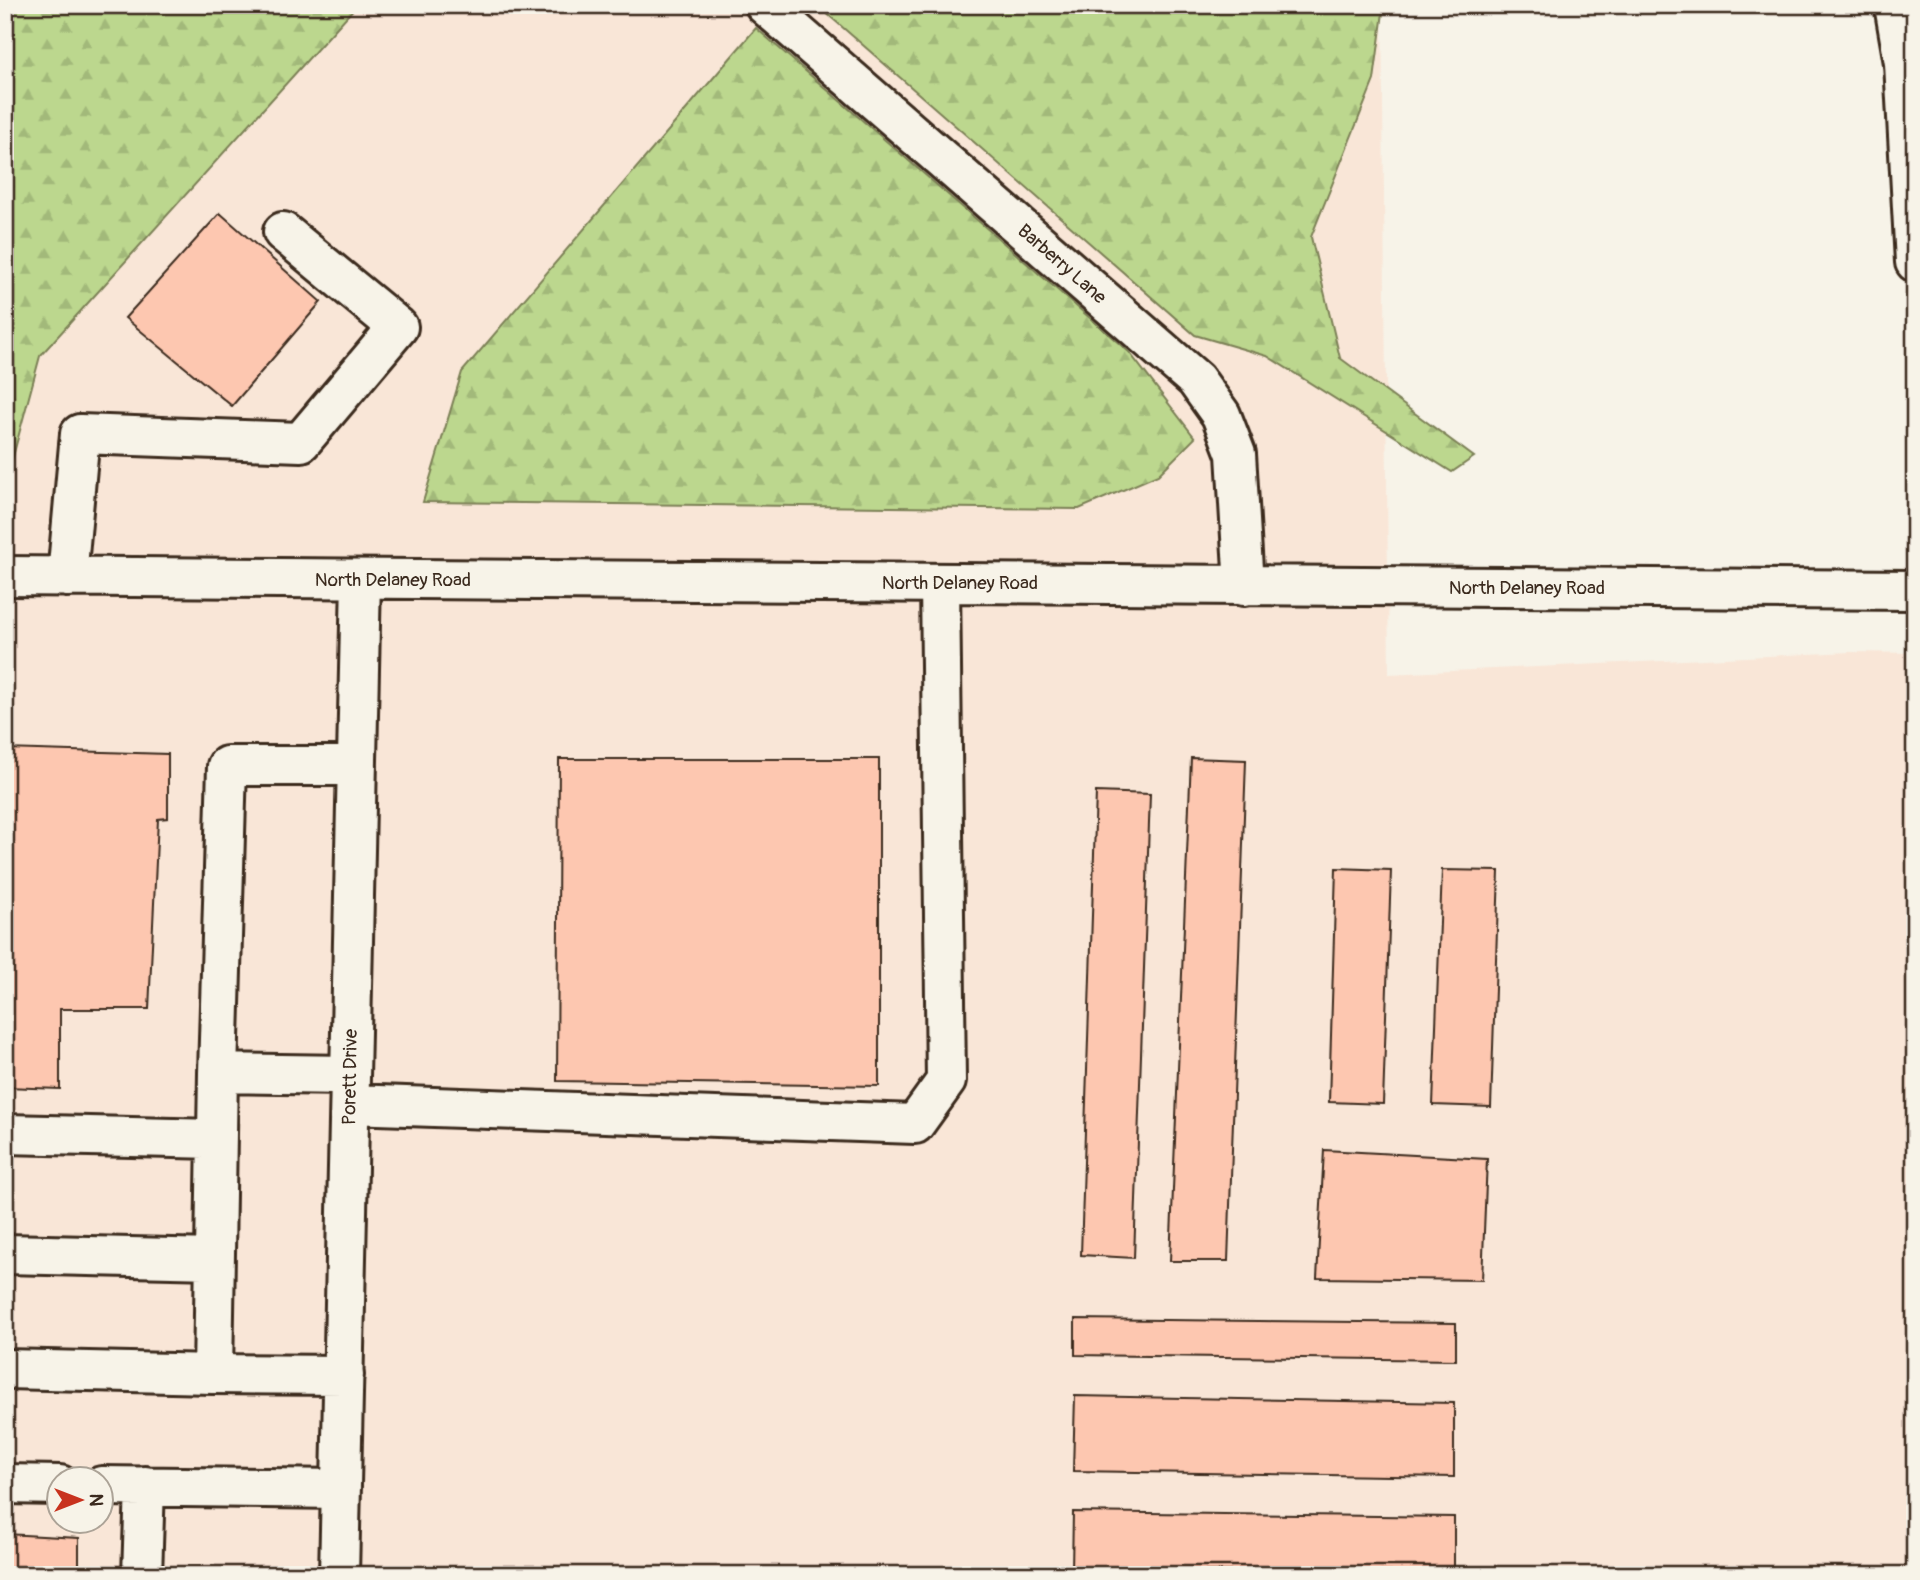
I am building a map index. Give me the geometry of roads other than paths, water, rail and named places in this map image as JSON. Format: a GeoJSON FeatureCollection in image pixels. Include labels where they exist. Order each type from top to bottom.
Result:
{"type":"FeatureCollection","features":[{"type":"Feature","properties":{"kind":"street","name":"Barberry Lane"},"geometry":{"type":"LineString","coordinates":[[765,5],[1196,380],[1221,415],[1236,454],[1244,586]]}},
{"type":"Feature","properties":{"kind":"street"},"geometry":{"type":"LineString","coordinates":[[1894,5],[1908,41],[1915,262]]}},
{"type":"Feature","properties":{"kind":"street"},"geometry":{"type":"LineString","coordinates":[[67,577],[80,434],[301,442],[398,327],[283,232]]}},
{"type":"Feature","properties":{"kind":"street","name":"North Delaney Road"},"geometry":{"type":"LineString","coordinates":[[5,576],[1915,590]]}},
{"type":"Feature","properties":{"kind":"street","name":"Porett Drive"},"geometry":{"type":"LineString","coordinates":[[339,1575],[362,579]]}},
{"type":"Feature","properties":{"kind":"street"},"geometry":{"type":"LineString","coordinates":[[218,1073],[350,1090],[915,1124],[946,1081],[940,583]]}},
{"type":"Feature","properties":{"kind":"street"},"geometry":{"type":"LineString","coordinates":[[213,1374],[216,1139],[227,766],[357,766]]}},
{"type":"Feature","properties":{"kind":"street"},"geometry":{"type":"LineString","coordinates":[[5,1134],[216,1139]]}},
{"type":"Feature","properties":{"kind":"street"},"geometry":{"type":"LineString","coordinates":[[5,1254],[215,1259]]}},
{"type":"Feature","properties":{"kind":"street"},"geometry":{"type":"LineString","coordinates":[[5,1369],[344,1375]]}},
{"type":"Feature","properties":{"kind":"street"},"geometry":{"type":"LineString","coordinates":[[5,1484],[46,1485]]}},
{"type":"Feature","properties":{"kind":"street"},"geometry":{"type":"LineString","coordinates":[[116,1486],[341,1489]]}},
{"type":"Feature","properties":{"kind":"street"},"geometry":{"type":"LineString","coordinates":[[142,1575],[145,1486]]}}]}
